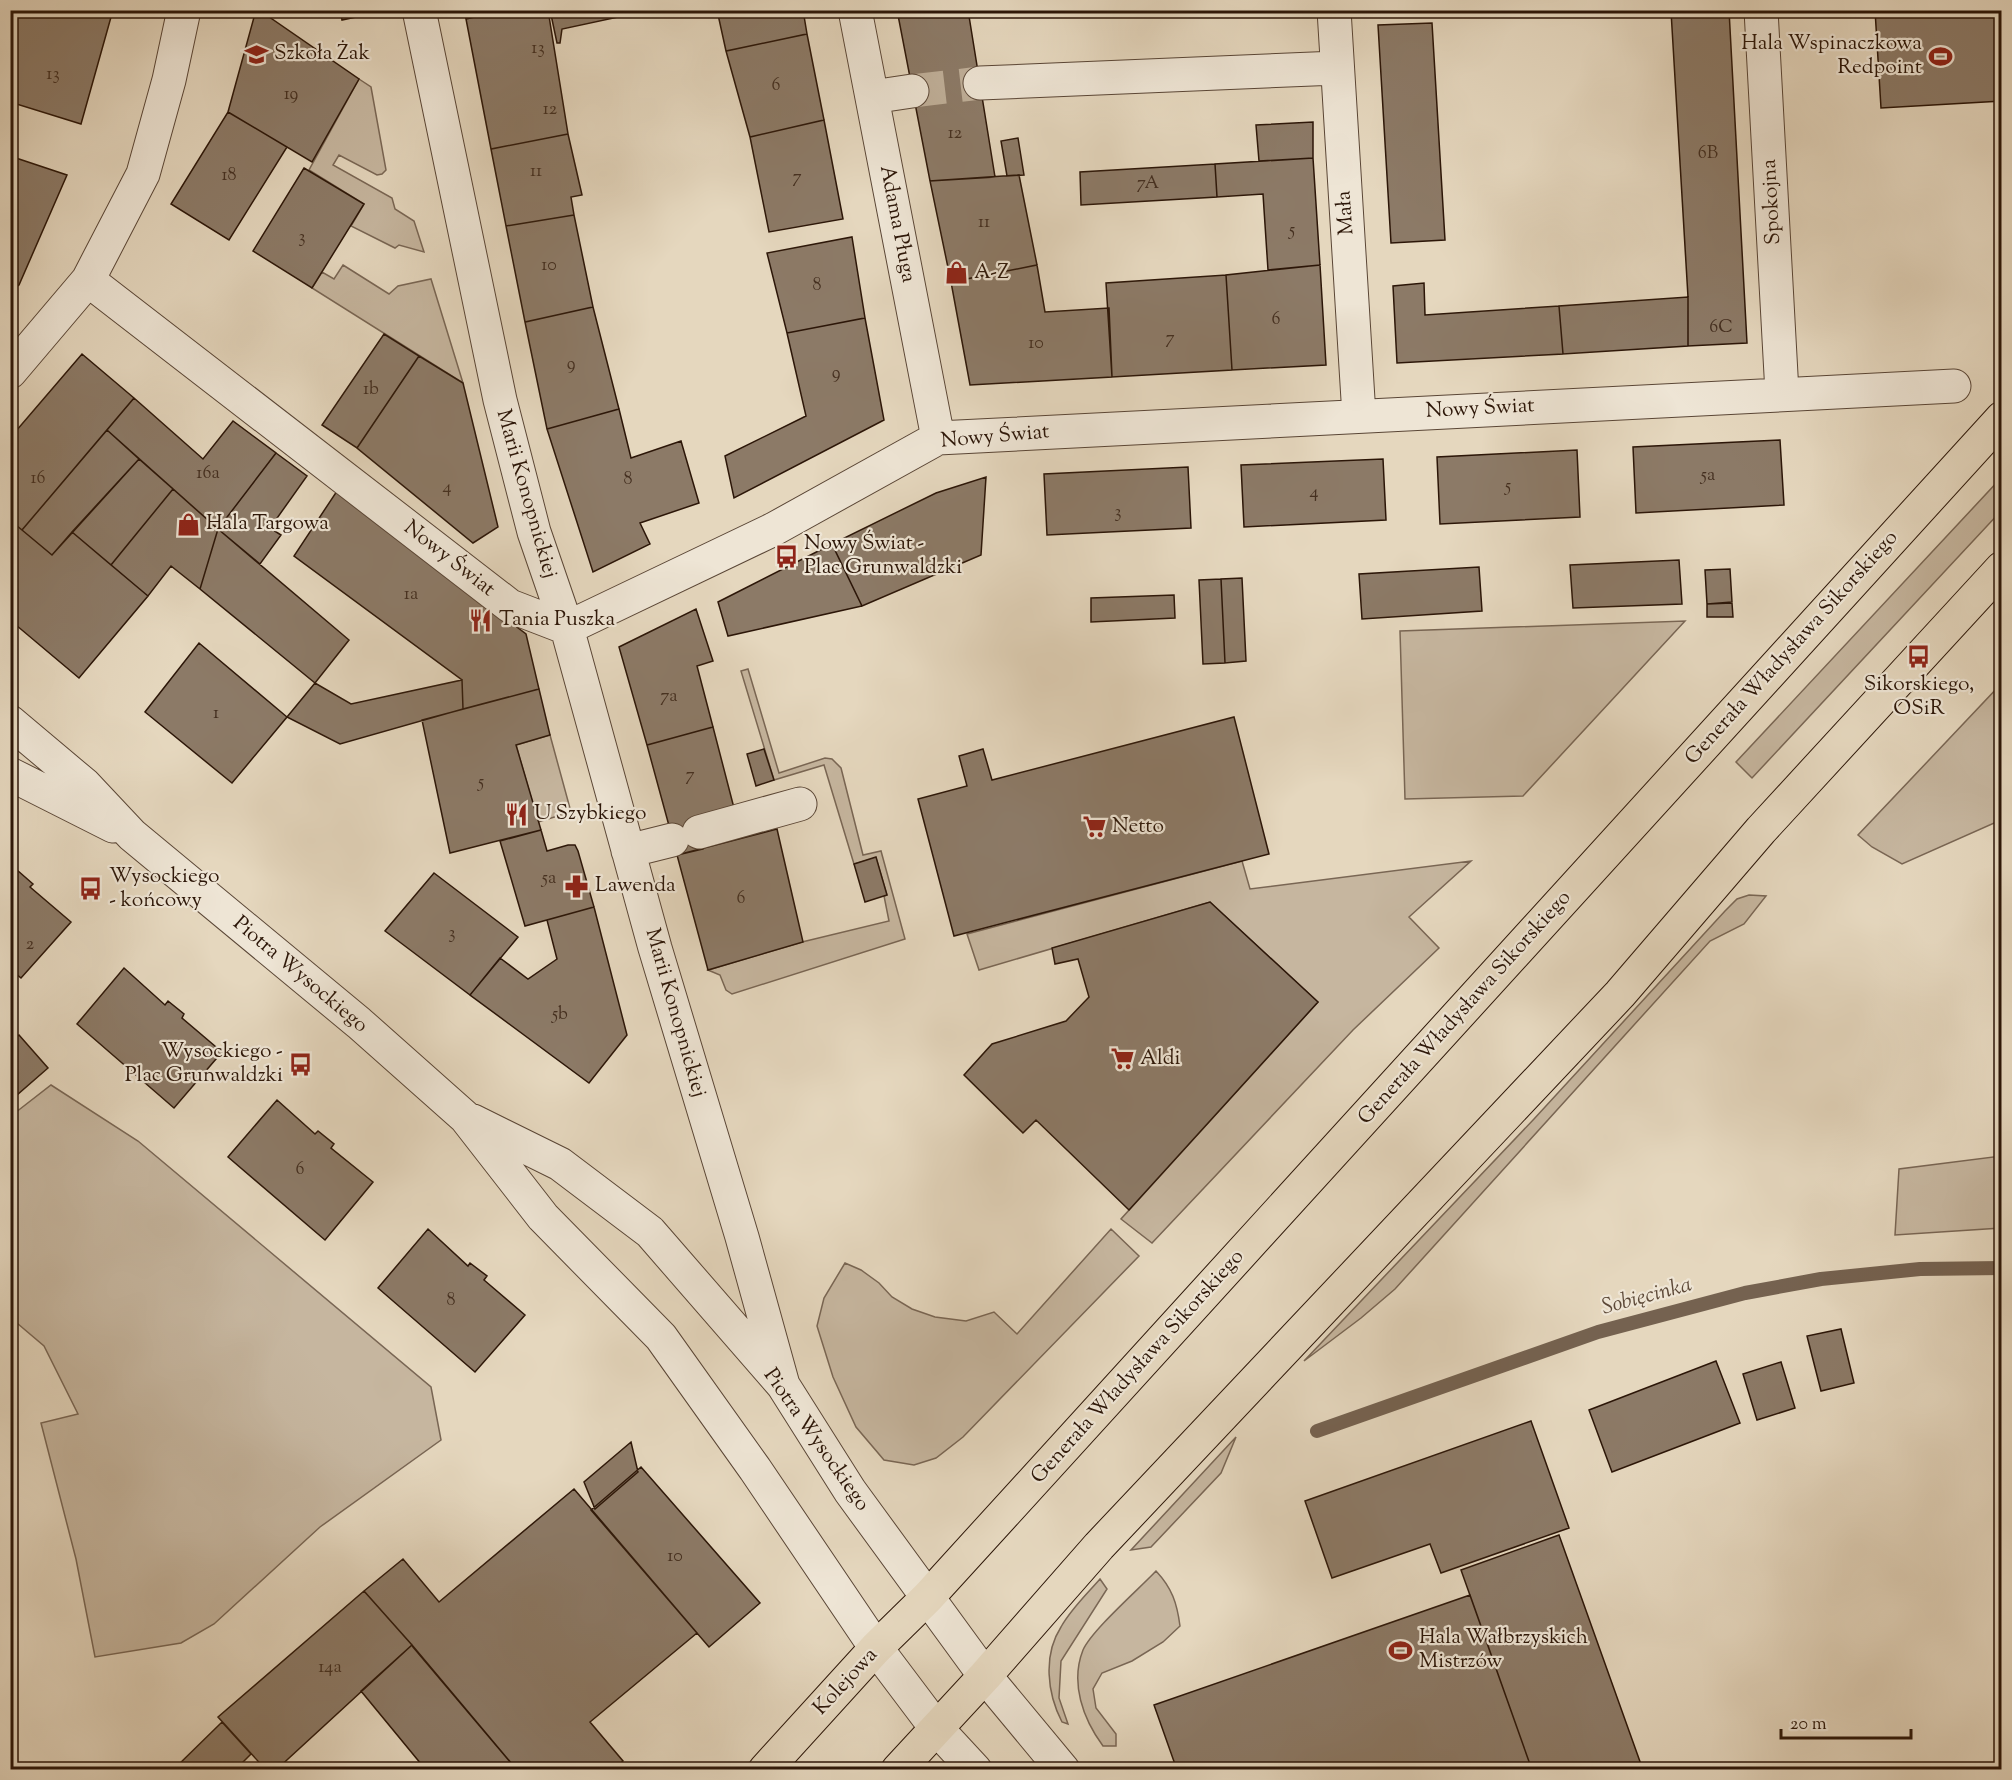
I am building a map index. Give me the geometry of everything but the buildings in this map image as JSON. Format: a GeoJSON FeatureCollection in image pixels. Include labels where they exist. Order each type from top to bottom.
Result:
{"type":"FeatureCollection","features":[{"type":"Feature","properties":{"kind":"main road","name":"Generała Władysława Sikorskiego"},"geometry":{"type":"LineString","coordinates":[[928,1597],[2001,418]]}},
{"type":"Feature","properties":{"kind":"main road"},"geometry":{"type":"LineString","coordinates":[[898,1770],[985,1676],[1099,1546],[1620,994],[1761,830],[2001,568]]}},
{"type":"Feature","properties":{"kind":"main road","name":"Kolejowa"},"geometry":{"type":"LineString","coordinates":[[765,1770],[876,1648],[928,1597]]}},
{"type":"Feature","properties":{"kind":"street"},"geometry":{"type":"LineString","coordinates":[[10,372],[88,280],[143,174],[169,80],[184,10]]}},
{"type":"Feature","properties":{"kind":"street","name":"Marii Konopnickiej"},"geometry":{"type":"LineString","coordinates":[[419,10],[500,400],[534,532],[567,628],[664,979],[742,1237],[783,1385]]}},
{"type":"Feature","properties":{"kind":"street","name":"Adama Pługa"},"geometry":{"type":"LineString","coordinates":[[855,10],[938,438]]}},
{"type":"Feature","properties":{"kind":"street","name":"Mała"},"geometry":{"type":"LineString","coordinates":[[1334,10],[1359,416]]}},
{"type":"Feature","properties":{"kind":"street","name":"Spokojna"},"geometry":{"type":"LineString","coordinates":[[1761,10],[1782,393]]}},
{"type":"Feature","properties":{"kind":"street"},"geometry":{"type":"LineString","coordinates":[[980,83],[1337,68]]}},
{"type":"Feature","properties":{"kind":"street"},"geometry":{"type":"LineString","coordinates":[[872,97],[912,91]]}},
{"type":"Feature","properties":{"kind":"street","name":"Nowy Świat"},"geometry":{"type":"LineString","coordinates":[[88,280],[510,606],[567,628],[774,529],[938,438],[1782,393],[1954,386]]}},
{"type":"Feature","properties":{"kind":"street","name":"Piotra Wysockiego"},"geometry":{"type":"LineString","coordinates":[[10,722],[85,785],[132,836],[359,1023],[466,1118],[543,1217],[661,1337],[755,1468],[876,1648],[937,1729],[975,1770]]}},
{"type":"Feature","properties":{"kind":"street","name":"Piotra Wysockiego"},"geometry":{"type":"LineString","coordinates":[[10,774],[132,836]]}},
{"type":"Feature","properties":{"kind":"street"},"geometry":{"type":"LineString","coordinates":[[628,850],[800,804]]}},
{"type":"Feature","properties":{"kind":"street","name":"Piotra Wysockiego"},"geometry":{"type":"LineString","coordinates":[[466,1118],[561,1164],[650,1232],[783,1385],[850,1491],[985,1676],[1063,1770]]}},
{"type":"Feature","properties":{"kind":"shaded area"},"geometry":{"type":"Polygon","coordinates":[[[359,79],[371,87],[386,170],[377,175],[339,155],[333,165],[392,198],[395,209],[414,221],[424,252],[399,245],[395,248],[351,226],[364,204],[309,170],[359,79]]]}},
{"type":"Feature","properties":{"kind":"shaded area"},"geometry":{"type":"Polygon","coordinates":[[[343,265],[389,294],[398,286],[431,279],[463,383],[312,288],[322,272],[334,279],[343,265]]]}},
{"type":"Feature","properties":{"kind":"shaded area"},"geometry":{"type":"Polygon","coordinates":[[[2001,478],[2001,511],[1752,778],[1736,762],[2001,478]]]}},
{"type":"Feature","properties":{"kind":"shaded area"},"geometry":{"type":"Polygon","coordinates":[[[1685,621],[1523,796],[1405,799],[1400,631],[1685,621]]]}},
{"type":"Feature","properties":{"kind":"shaded area"},"geometry":{"type":"Polygon","coordinates":[[[748,669],[779,773],[825,758],[832,759],[841,768],[863,855],[881,851],[905,939],[732,994],[726,990],[720,975],[708,970],[802,942],[889,921],[884,896],[887,895],[876,858],[854,864],[824,765],[774,780],[741,671],[748,669]]]}},
{"type":"Feature","properties":{"kind":"shaded area"},"geometry":{"type":"Polygon","coordinates":[[[2001,684],[2001,820],[1902,864],[1872,847],[1858,835],[2001,684]]]}},
{"type":"Feature","properties":{"kind":"shaded area"},"geometry":{"type":"Polygon","coordinates":[[[550,735],[571,812],[538,822],[516,745],[550,735]]]}},
{"type":"Feature","properties":{"kind":"shaded area"},"geometry":{"type":"Polygon","coordinates":[[[1242,861],[1250,889],[1471,861],[1409,917],[1439,948],[1353,1030],[1152,1243],[1121,1219],[1318,1002],[1210,902],[979,970],[967,934],[1242,861]]]}},
{"type":"Feature","properties":{"kind":"shaded area"},"geometry":{"type":"Polygon","coordinates":[[[1749,895],[1766,896],[1744,924],[1710,941],[1395,1289],[1304,1361],[1534,1119],[1725,911],[1737,899],[1749,895]]]}},
{"type":"Feature","properties":{"kind":"shaded area"},"geometry":{"type":"Polygon","coordinates":[[[51,1085],[138,1141],[431,1387],[441,1440],[320,1527],[214,1624],[181,1643],[95,1657],[76,1559],[41,1423],[78,1414],[44,1346],[11,1318],[11,1116],[51,1085]]]}},
{"type":"Feature","properties":{"kind":"shaded area"},"geometry":{"type":"Polygon","coordinates":[[[2001,1156],[2001,1228],[1895,1235],[1899,1169],[2001,1156]]]}},
{"type":"Feature","properties":{"kind":"shaded area"},"geometry":{"type":"Polygon","coordinates":[[[1111,1229],[1139,1256],[963,1437],[936,1458],[914,1465],[884,1460],[856,1427],[833,1377],[817,1326],[824,1298],[845,1263],[861,1270],[879,1283],[892,1297],[912,1309],[935,1317],[966,1321],[994,1312],[1017,1334],[1111,1229]]]}},
{"type":"Feature","properties":{"kind":"shaded area"},"geometry":{"type":"Polygon","coordinates":[[[1236,1437],[1221,1473],[1151,1547],[1131,1550],[1236,1437]]]}},
{"type":"Feature","properties":{"kind":"shaded area"},"geometry":{"type":"Polygon","coordinates":[[[1156,1571],[1173,1596],[1180,1626],[1163,1642],[1132,1661],[1102,1673],[1093,1689],[1096,1708],[1116,1734],[1116,1746],[1103,1746],[1084,1712],[1078,1688],[1079,1662],[1088,1642],[1156,1571]]]}},
{"type":"Feature","properties":{"kind":"shaded area"},"geometry":{"type":"Polygon","coordinates":[[[1100,1579],[1107,1589],[1061,1661],[1059,1698],[1068,1724],[1062,1722],[1050,1687],[1051,1650],[1065,1620],[1100,1579]]]}},
{"type":"Feature","properties":{"kind":"waterway","name":"Sobięcinka"},"geometry":{"type":"LineString","coordinates":[[1317,1431],[1598,1332],[1745,1293],[1821,1279],[1920,1269],[2002,1268]]}},
{"type":"Feature","properties":{"kind":"tunnel"},"geometry":{"type":"LineString","coordinates":[[912,91],[980,83]]}},
{"type":"Feature","properties":{"kind":"place","name":"Szkoła Żak"},"geometry":{"type":"Point","coordinates":[256,54]}},
{"type":"Feature","properties":{"kind":"place","name":"Hala Wspinaczkowa Redpoint"},"geometry":{"type":"Point","coordinates":[1940,56]}},
{"type":"Feature","properties":{"kind":"place","name":"A-Z"},"geometry":{"type":"Point","coordinates":[956,273]}},
{"type":"Feature","properties":{"kind":"place","name":"Hala Targowa"},"geometry":{"type":"Point","coordinates":[188,524]}},
{"type":"Feature","properties":{"kind":"place","name":"Nowy Świat - Plac Grunwaldzki"},"geometry":{"type":"Point","coordinates":[786,556]}},
{"type":"Feature","properties":{"kind":"place","name":"Tania Puszka"},"geometry":{"type":"Point","coordinates":[481,620]}},
{"type":"Feature","properties":{"kind":"place","name":"Sikorskiego, OSiR"},"geometry":{"type":"Point","coordinates":[1919,657]}},
{"type":"Feature","properties":{"kind":"place","name":"U Szybkiego"},"geometry":{"type":"Point","coordinates":[516,814]}},
{"type":"Feature","properties":{"kind":"place","name":"Netto"},"geometry":{"type":"Point","coordinates":[1094,827]}},
{"type":"Feature","properties":{"kind":"place","name":"Lawenda"},"geometry":{"type":"Point","coordinates":[577,886]}},
{"type":"Feature","properties":{"kind":"place","name":"Wysockiego - końcowy"},"geometry":{"type":"Point","coordinates":[91,889]}},
{"type":"Feature","properties":{"kind":"place","name":"Aldi"},"geometry":{"type":"Point","coordinates":[1122,1059]}},
{"type":"Feature","properties":{"kind":"place","name":"Wysockiego - Plac Grunwaldzki"},"geometry":{"type":"Point","coordinates":[301,1064]}},
{"type":"Feature","properties":{"kind":"place","name":"Hala Wałbrzyskich Mistrzów"},"geometry":{"type":"Point","coordinates":[1401,1650]}}]}
